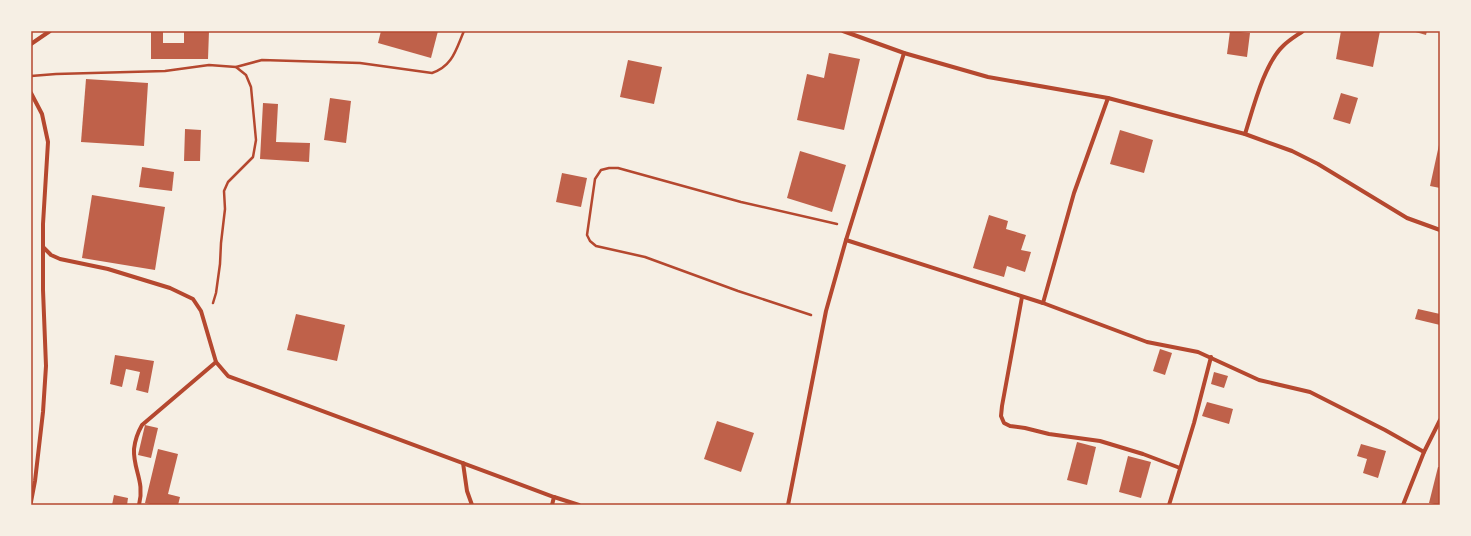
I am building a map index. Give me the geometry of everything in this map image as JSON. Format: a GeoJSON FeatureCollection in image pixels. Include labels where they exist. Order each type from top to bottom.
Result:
{"type":"FeatureCollection","features":[{"type":"Feature","properties":{"kind":"street"},"geometry":{"type":"LineString","coordinates":[[31,44],[50,31]]}},
{"type":"Feature","properties":{"kind":"street"},"geometry":{"type":"LineString","coordinates":[[843,31],[904,53],[988,77],[1108,98],[1245,134],[1292,152],[1318,164],[1407,218],[1440,230]]}},
{"type":"Feature","properties":{"kind":"street"},"geometry":{"type":"LineString","coordinates":[[1245,134],[1262,84],[1272,61],[1282,46],[1303,31]]}},
{"type":"Feature","properties":{"kind":"street"},"geometry":{"type":"LineString","coordinates":[[788,505],[824,320],[846,240],[904,53]]}},
{"type":"Feature","properties":{"kind":"street"},"geometry":{"type":"LineString","coordinates":[[31,93],[42,114],[48,142],[43,224],[43,290],[46,366],[43,412],[31,502]]}},
{"type":"Feature","properties":{"kind":"street"},"geometry":{"type":"LineString","coordinates":[[1043,304],[1074,193],[1108,98]]}},
{"type":"Feature","properties":{"kind":"street"},"geometry":{"type":"LineString","coordinates":[[846,240],[1043,304],[1148,342],[1198,352],[1259,380],[1310,392],[1385,430],[1424,452]]}},
{"type":"Feature","properties":{"kind":"street"},"geometry":{"type":"LineString","coordinates":[[43,247],[51,255],[60,259],[108,269],[176,291],[193,299],[201,311],[216,362],[228,376],[579,505]]}},
{"type":"Feature","properties":{"kind":"street"},"geometry":{"type":"LineString","coordinates":[[1022,297],[1002,406],[1001,416],[1004,423],[1010,426],[1026,428],[1049,434],[1100,441],[1143,454],[1180,468]]}},
{"type":"Feature","properties":{"kind":"street"},"geometry":{"type":"LineString","coordinates":[[1169,505],[1194,422],[1211,358]]}},
{"type":"Feature","properties":{"kind":"street"},"geometry":{"type":"LineString","coordinates":[[139,505],[142,490],[134,448],[137,435],[142,425],[216,362]]}},
{"type":"Feature","properties":{"kind":"street"},"geometry":{"type":"LineString","coordinates":[[1403,505],[1424,452],[1440,420]]}},
{"type":"Feature","properties":{"kind":"street"},"geometry":{"type":"LineString","coordinates":[[463,463],[467,491],[472,505]]}},
{"type":"Feature","properties":{"kind":"street"},"geometry":{"type":"LineString","coordinates":[[552,505],[554,497]]}},
{"type":"Feature","properties":{"kind":"path"},"geometry":{"type":"LineString","coordinates":[[31,76],[165,71],[209,65],[236,67],[262,60],[360,64],[432,73],[441,70],[452,60],[464,31]]}},
{"type":"Feature","properties":{"kind":"path"},"geometry":{"type":"LineString","coordinates":[[205,322],[216,293],[225,209],[224,191],[228,182],[253,157],[256,140],[251,86],[246,75],[236,67]]}},
{"type":"Feature","properties":{"kind":"path"},"geometry":{"type":"LineString","coordinates":[[824,320],[645,257],[596,246],[590,241],[587,235],[595,179],[601,170],[618,168],[741,202],[850,227]]}},
{"type":"Feature","properties":{"kind":"building"},"geometry":{"type":"Polygon","coordinates":[[[151,31],[163,31],[163,43],[184,43],[184,31],[209,31],[208,59],[151,59],[151,31]]]}},
{"type":"Feature","properties":{"kind":"building"},"geometry":{"type":"Polygon","coordinates":[[[381,31],[438,31],[431,58],[378,43],[381,31]]]}},
{"type":"Feature","properties":{"kind":"building"},"geometry":{"type":"Polygon","coordinates":[[[1230,31],[1250,33],[1247,57],[1227,54],[1230,31]]]}},
{"type":"Feature","properties":{"kind":"building"},"geometry":{"type":"Polygon","coordinates":[[[1341,31],[1380,31],[1373,67],[1336,59],[1341,31]]]}},
{"type":"Feature","properties":{"kind":"building"},"geometry":{"type":"Polygon","coordinates":[[[1412,31],[1427,31],[1426,35],[1412,31]]]}},
{"type":"Feature","properties":{"kind":"building"},"geometry":{"type":"Polygon","coordinates":[[[829,53],[860,59],[844,130],[797,120],[807,74],[824,78],[829,53]]]}},
{"type":"Feature","properties":{"kind":"building"},"geometry":{"type":"Polygon","coordinates":[[[628,60],[662,67],[654,104],[620,97],[628,60]]]}},
{"type":"Feature","properties":{"kind":"building"},"geometry":{"type":"Polygon","coordinates":[[[86,79],[148,83],[144,146],[81,142],[86,79]]]}},
{"type":"Feature","properties":{"kind":"building"},"geometry":{"type":"Polygon","coordinates":[[[1341,93],[1358,98],[1350,124],[1333,119],[1341,93]]]}},
{"type":"Feature","properties":{"kind":"building"},"geometry":{"type":"Polygon","coordinates":[[[330,98],[351,101],[346,143],[324,140],[330,98]]]}},
{"type":"Feature","properties":{"kind":"building"},"geometry":{"type":"Polygon","coordinates":[[[263,103],[278,104],[276,142],[310,143],[309,162],[260,159],[263,103]]]}},
{"type":"Feature","properties":{"kind":"building"},"geometry":{"type":"Polygon","coordinates":[[[185,129],[201,130],[200,161],[184,161],[185,129]]]}},
{"type":"Feature","properties":{"kind":"building"},"geometry":{"type":"Polygon","coordinates":[[[1120,130],[1153,140],[1144,173],[1110,164],[1120,130]]]}},
{"type":"Feature","properties":{"kind":"building"},"geometry":{"type":"Polygon","coordinates":[[[1440,145],[1440,188],[1430,186],[1440,145]]]}},
{"type":"Feature","properties":{"kind":"building"},"geometry":{"type":"Polygon","coordinates":[[[800,151],[846,165],[832,212],[787,198],[800,151]]]}},
{"type":"Feature","properties":{"kind":"building"},"geometry":{"type":"Polygon","coordinates":[[[142,167],[174,172],[172,191],[139,187],[142,167]]]}},
{"type":"Feature","properties":{"kind":"building"},"geometry":{"type":"Polygon","coordinates":[[[562,173],[587,178],[581,207],[556,202],[562,173]]]}},
{"type":"Feature","properties":{"kind":"building"},"geometry":{"type":"Polygon","coordinates":[[[92,195],[165,207],[155,270],[82,258],[92,195]]]}},
{"type":"Feature","properties":{"kind":"building"},"geometry":{"type":"Polygon","coordinates":[[[989,215],[1008,221],[1006,229],[1026,235],[1021,250],[1031,252],[1025,272],[1007,266],[1004,277],[973,268],[989,215]]]}},
{"type":"Feature","properties":{"kind":"building"},"geometry":{"type":"Polygon","coordinates":[[[1418,309],[1440,314],[1440,325],[1415,319],[1418,309]]]}},
{"type":"Feature","properties":{"kind":"building"},"geometry":{"type":"Polygon","coordinates":[[[296,314],[345,325],[337,361],[287,350],[296,314]]]}},
{"type":"Feature","properties":{"kind":"building"},"geometry":{"type":"Polygon","coordinates":[[[1160,349],[1172,353],[1165,375],[1153,371],[1160,349]]]}},
{"type":"Feature","properties":{"kind":"building"},"geometry":{"type":"Polygon","coordinates":[[[115,355],[154,361],[148,393],[136,390],[140,372],[126,369],[122,387],[110,384],[115,355]]]}},
{"type":"Feature","properties":{"kind":"building"},"geometry":{"type":"Polygon","coordinates":[[[1214,372],[1228,376],[1224,388],[1211,384],[1214,372]]]}},
{"type":"Feature","properties":{"kind":"building"},"geometry":{"type":"Polygon","coordinates":[[[1207,402],[1233,409],[1229,424],[1202,416],[1207,402]]]}},
{"type":"Feature","properties":{"kind":"building"},"geometry":{"type":"Polygon","coordinates":[[[717,421],[754,433],[741,472],[704,459],[717,421]]]}},
{"type":"Feature","properties":{"kind":"building"},"geometry":{"type":"Polygon","coordinates":[[[145,425],[158,428],[151,458],[138,455],[145,425]]]}},
{"type":"Feature","properties":{"kind":"building"},"geometry":{"type":"Polygon","coordinates":[[[1077,442],[1096,447],[1087,485],[1067,480],[1077,442]]]}},
{"type":"Feature","properties":{"kind":"building"},"geometry":{"type":"Polygon","coordinates":[[[1361,444],[1386,451],[1378,478],[1363,473],[1367,459],[1357,456],[1361,444]]]}},
{"type":"Feature","properties":{"kind":"building"},"geometry":{"type":"Polygon","coordinates":[[[158,449],[178,454],[168,494],[180,497],[178,505],[155,505],[145,503],[158,449]]]}},
{"type":"Feature","properties":{"kind":"building"},"geometry":{"type":"Polygon","coordinates":[[[1128,456],[1151,462],[1141,498],[1119,492],[1128,456]]]}},
{"type":"Feature","properties":{"kind":"building"},"geometry":{"type":"Polygon","coordinates":[[[1438,467],[1440,467],[1440,505],[1429,503],[1438,467]]]}},
{"type":"Feature","properties":{"kind":"building"},"geometry":{"type":"Polygon","coordinates":[[[114,495],[128,498],[127,505],[112,505],[114,495]]]}}]}
